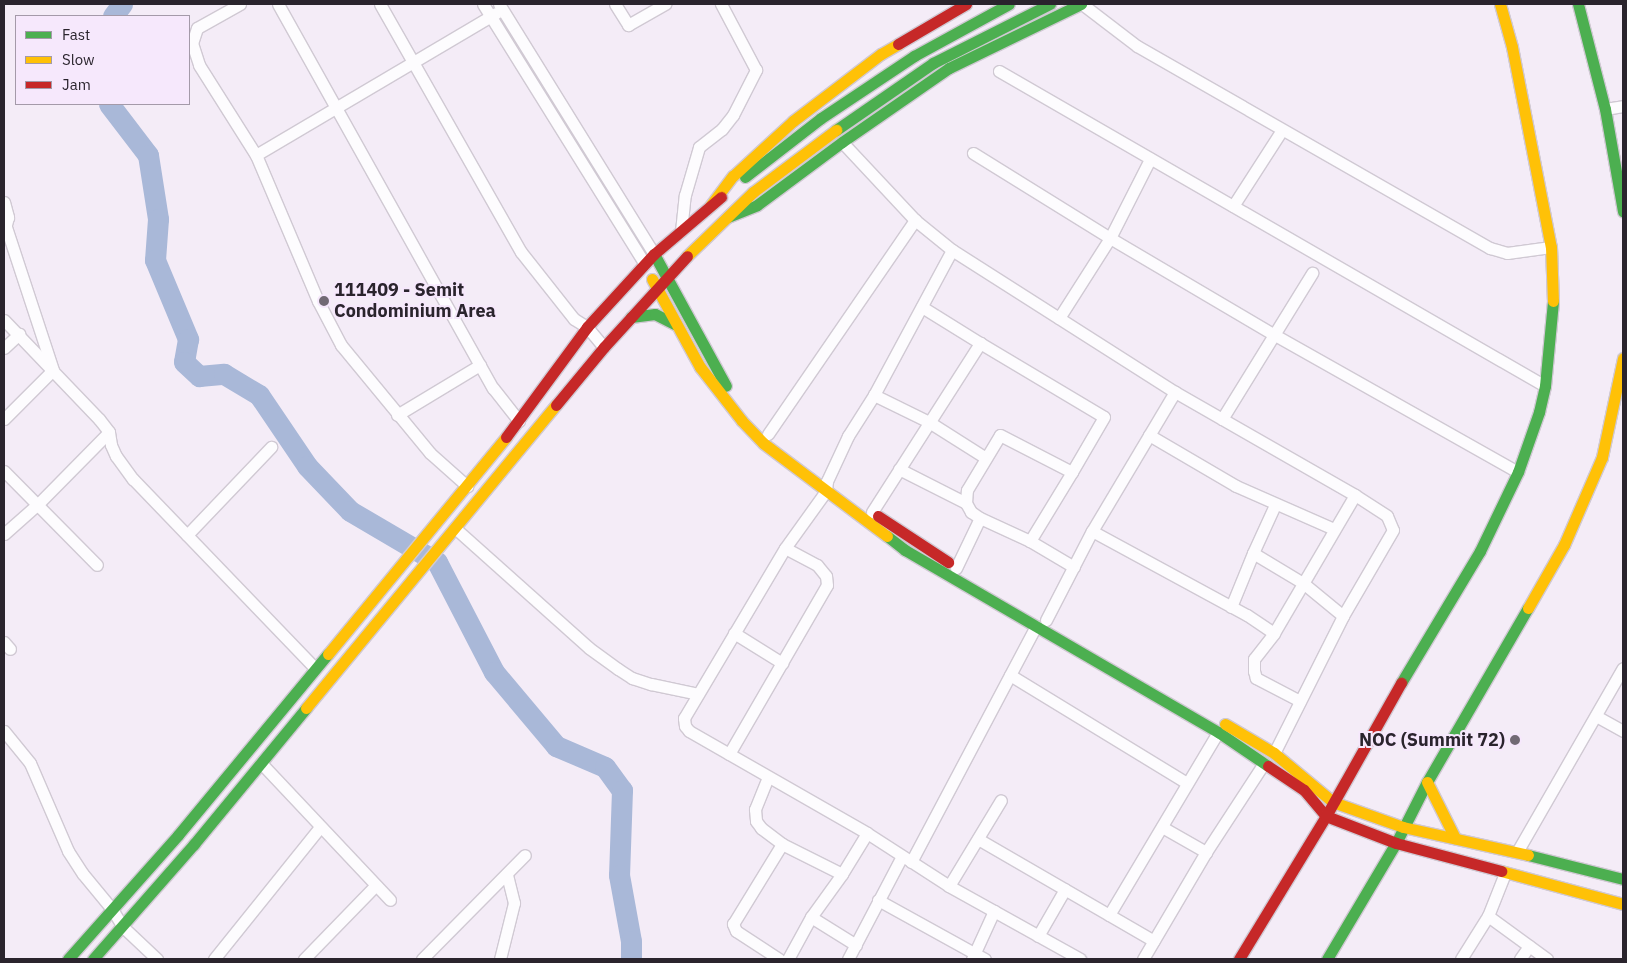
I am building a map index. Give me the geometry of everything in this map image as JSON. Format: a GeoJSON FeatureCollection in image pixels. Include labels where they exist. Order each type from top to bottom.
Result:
{"type":"FeatureCollection","features":[{"type":"Feature","properties":{"kind":"main road"},"geometry":{"type":"LineString","coordinates":[[710,206],[733,176],[793,121],[881,54],[966,4]]}},
{"type":"Feature","properties":{"kind":"main road"},"geometry":{"type":"LineString","coordinates":[[68,959],[178,835],[467,486],[519,421],[587,326],[654,254],[742,179],[821,118],[914,56],[1009,4]]}},
{"type":"Feature","properties":{"kind":"main road"},"geometry":{"type":"LineString","coordinates":[[94,959],[123,927],[456,529],[604,347],[666,277],[753,192],[864,109],[933,63],[1050,4]]}},
{"type":"Feature","properties":{"kind":"main road"},"geometry":{"type":"LineString","coordinates":[[728,217],[757,205],[842,142],[949,68],[1082,4]]}},
{"type":"Feature","properties":{"kind":"main road"},"geometry":{"type":"LineString","coordinates":[[1239,959],[1326,816],[1412,663],[1480,551],[1518,472],[1531,439],[1545,386],[1553,297],[1550,247],[1512,47],[1500,4]]}},
{"type":"Feature","properties":{"kind":"main road"},"geometry":{"type":"LineString","coordinates":[[1578,4],[1605,109],[1623,211]]}},
{"type":"Feature","properties":{"kind":"main road"},"geometry":{"type":"LineString","coordinates":[[654,254],[721,380],[746,412],[827,486],[905,550],[1041,623],[1274,753],[1333,802],[1403,827],[1517,852],[1623,879]]}},
{"type":"Feature","properties":{"kind":"main road"},"geometry":{"type":"LineString","coordinates":[[645,264],[675,324],[700,367],[742,421],[763,444],[827,486],[872,512],[1041,623],[1218,732],[1304,790],[1326,816],[1396,843],[1623,904]]}},
{"type":"Feature","properties":{"kind":"main road"},"geometry":{"type":"LineString","coordinates":[[631,317],[655,314],[675,324]]}},
{"type":"Feature","properties":{"kind":"main road"},"geometry":{"type":"LineString","coordinates":[[1327,959],[1396,843],[1427,782],[1564,545],[1602,457],[1623,358]]}},
{"type":"Feature","properties":{"kind":"main road"},"geometry":{"type":"LineString","coordinates":[[409,556],[422,568]]}},
{"type":"Feature","properties":{"kind":"main road"},"geometry":{"type":"LineString","coordinates":[[1427,782],[1454,838]]}},
{"type":"Feature","properties":{"kind":"street"},"geometry":{"type":"LineString","coordinates":[[240,4],[197,28],[192,43],[199,64],[256,154],[329,324],[341,345],[430,453],[467,486]]}},
{"type":"Feature","properties":{"kind":"street"},"geometry":{"type":"LineString","coordinates":[[278,4],[493,388],[519,421]]}},
{"type":"Feature","properties":{"kind":"street"},"geometry":{"type":"LineString","coordinates":[[380,4],[521,252],[574,319],[587,326],[604,347]]}},
{"type":"Feature","properties":{"kind":"street"},"geometry":{"type":"LineString","coordinates":[[483,4],[632,240],[645,264]]}},
{"type":"Feature","properties":{"kind":"street"},"geometry":{"type":"LineString","coordinates":[[615,4],[628,25],[665,4]]}},
{"type":"Feature","properties":{"kind":"street"},"geometry":{"type":"LineString","coordinates":[[681,231],[685,195],[699,147],[722,129],[734,115],[756,70],[721,4]]}},
{"type":"Feature","properties":{"kind":"street"},"geometry":{"type":"LineString","coordinates":[[1082,4],[1136,46],[1490,248],[1508,253],[1550,247]]}},
{"type":"Feature","properties":{"kind":"street"},"geometry":{"type":"LineString","coordinates":[[256,154],[490,16],[500,6],[654,254]]}},
{"type":"Feature","properties":{"kind":"street"},"geometry":{"type":"LineString","coordinates":[[999,71],[1545,386]]}},
{"type":"Feature","properties":{"kind":"street"},"geometry":{"type":"LineString","coordinates":[[1605,109],[1623,106]]}},
{"type":"Feature","properties":{"kind":"street"},"geometry":{"type":"LineString","coordinates":[[1233,206],[1282,130]]}},
{"type":"Feature","properties":{"kind":"street"},"geometry":{"type":"LineString","coordinates":[[842,142],[915,220],[952,250],[1175,392],[1355,495],[1387,516],[1393,530],[1343,616],[1274,753]]}},
{"type":"Feature","properties":{"kind":"street"},"geometry":{"type":"LineString","coordinates":[[973,153],[1110,238],[1273,334],[1518,472]]}},
{"type":"Feature","properties":{"kind":"street"},"geometry":{"type":"LineString","coordinates":[[1059,318],[1110,238],[1150,159]]}},
{"type":"Feature","properties":{"kind":"street"},"geometry":{"type":"LineString","coordinates":[[4,202],[8,217],[5,229],[53,370]]}},
{"type":"Feature","properties":{"kind":"street"},"geometry":{"type":"LineString","coordinates":[[768,434],[915,220]]}},
{"type":"Feature","properties":{"kind":"street"},"geometry":{"type":"LineString","coordinates":[[952,250],[874,395],[848,436],[827,486],[785,548],[734,633],[684,718],[685,726],[689,731],[867,833],[994,912],[1080,959]]}},
{"type":"Feature","properties":{"kind":"street"},"geometry":{"type":"LineString","coordinates":[[1222,419],[1312,274]]}},
{"type":"Feature","properties":{"kind":"street"},"geometry":{"type":"LineString","coordinates":[[922,307],[1104,417],[1030,541]]}},
{"type":"Feature","properties":{"kind":"street"},"geometry":{"type":"LineString","coordinates":[[4,320],[53,370],[109,432],[116,456],[133,478],[315,668]]}},
{"type":"Feature","properties":{"kind":"street"},"geometry":{"type":"LineString","coordinates":[[4,348],[19,334]]}},
{"type":"Feature","properties":{"kind":"street"},"geometry":{"type":"LineString","coordinates":[[872,512],[980,343]]}},
{"type":"Feature","properties":{"kind":"street"},"geometry":{"type":"LineString","coordinates":[[397,415],[480,365]]}},
{"type":"Feature","properties":{"kind":"street"},"geometry":{"type":"LineString","coordinates":[[4,419],[53,370]]}},
{"type":"Feature","properties":{"kind":"street"},"geometry":{"type":"LineString","coordinates":[[848,959],[878,900],[907,859],[1010,675],[1074,567],[1092,531],[1175,392]]}},
{"type":"Feature","properties":{"kind":"street"},"geometry":{"type":"LineString","coordinates":[[874,395],[929,422],[986,458]]}},
{"type":"Feature","properties":{"kind":"street"},"geometry":{"type":"LineString","coordinates":[[4,534],[38,504],[109,432]]}},
{"type":"Feature","properties":{"kind":"street"},"geometry":{"type":"LineString","coordinates":[[1072,472],[1000,435],[967,490],[966,502],[971,512],[980,518],[1030,541],[1074,567]]}},
{"type":"Feature","properties":{"kind":"street"},"geometry":{"type":"LineString","coordinates":[[1149,435],[1236,486],[1275,505],[1334,529]]}},
{"type":"Feature","properties":{"kind":"street"},"geometry":{"type":"LineString","coordinates":[[187,535],[271,447]]}},
{"type":"Feature","properties":{"kind":"street"},"geometry":{"type":"LineString","coordinates":[[899,469],[966,502]]}},
{"type":"Feature","properties":{"kind":"street"},"geometry":{"type":"LineString","coordinates":[[4,471],[97,565]]}},
{"type":"Feature","properties":{"kind":"street"},"geometry":{"type":"LineString","coordinates":[[1300,701],[1256,678],[1254,660],[1274,633],[1355,495]]}},
{"type":"Feature","properties":{"kind":"street"},"geometry":{"type":"LineString","coordinates":[[1231,608],[1275,505]]}},
{"type":"Feature","properties":{"kind":"street"},"geometry":{"type":"LineString","coordinates":[[956,568],[980,518]]}},
{"type":"Feature","properties":{"kind":"street"},"geometry":{"type":"LineString","coordinates":[[456,529],[589,648],[618,670],[632,678],[651,684],[698,694]]}},
{"type":"Feature","properties":{"kind":"street"},"geometry":{"type":"LineString","coordinates":[[1092,531],[1247,615],[1274,633]]}},
{"type":"Feature","properties":{"kind":"street"},"geometry":{"type":"LineString","coordinates":[[729,754],[827,585],[826,576],[817,565],[785,548]]}},
{"type":"Feature","properties":{"kind":"street"},"geometry":{"type":"LineString","coordinates":[[1253,553],[1303,583],[1343,616]]}},
{"type":"Feature","properties":{"kind":"street"},"geometry":{"type":"LineString","coordinates":[[734,633],[782,663]]}},
{"type":"Feature","properties":{"kind":"street"},"geometry":{"type":"LineString","coordinates":[[1517,852],[1623,668]]}},
{"type":"Feature","properties":{"kind":"street"},"geometry":{"type":"LineString","coordinates":[[1010,675],[1186,783]]}},
{"type":"Feature","properties":{"kind":"street"},"geometry":{"type":"LineString","coordinates":[[1596,716],[1623,731]]}},
{"type":"Feature","properties":{"kind":"street"},"geometry":{"type":"LineString","coordinates":[[4,732],[30,763],[68,851],[83,874],[112,909],[123,927],[158,959]]}},
{"type":"Feature","properties":{"kind":"street"},"geometry":{"type":"LineString","coordinates":[[1109,915],[1218,732]]}},
{"type":"Feature","properties":{"kind":"street"},"geometry":{"type":"LineString","coordinates":[[261,763],[390,900]]}},
{"type":"Feature","properties":{"kind":"street"},"geometry":{"type":"LineString","coordinates":[[1143,959],[1206,852],[1264,764]]}},
{"type":"Feature","properties":{"kind":"street"},"geometry":{"type":"LineString","coordinates":[[768,776],[757,800],[755,810],[756,820],[761,828],[782,844],[842,874]]}},
{"type":"Feature","properties":{"kind":"street"},"geometry":{"type":"LineString","coordinates":[[950,886],[1001,800]]}},
{"type":"Feature","properties":{"kind":"street"},"geometry":{"type":"LineString","coordinates":[[214,959],[320,827]]}},
{"type":"Feature","properties":{"kind":"street"},"geometry":{"type":"LineString","coordinates":[[1162,827],[1206,852]]}},
{"type":"Feature","properties":{"kind":"street"},"geometry":{"type":"LineString","coordinates":[[788,959],[811,917],[842,874],[867,833]]}},
{"type":"Feature","properties":{"kind":"street"},"geometry":{"type":"LineString","coordinates":[[978,839],[1154,941]]}},
{"type":"Feature","properties":{"kind":"street"},"geometry":{"type":"LineString","coordinates":[[779,959],[736,931],[733,924],[782,844]]}},
{"type":"Feature","properties":{"kind":"street"},"geometry":{"type":"LineString","coordinates":[[422,959],[524,855]]}},
{"type":"Feature","properties":{"kind":"street"},"geometry":{"type":"LineString","coordinates":[[1461,959],[1488,916],[1506,873]]}},
{"type":"Feature","properties":{"kind":"street"},"geometry":{"type":"LineString","coordinates":[[500,959],[514,903],[507,874]]}},
{"type":"Feature","properties":{"kind":"street"},"geometry":{"type":"LineString","coordinates":[[304,959],[375,886]]}},
{"type":"Feature","properties":{"kind":"street"},"geometry":{"type":"LineString","coordinates":[[1038,936],[1065,890]]}},
{"type":"Feature","properties":{"kind":"street"},"geometry":{"type":"LineString","coordinates":[[878,900],[973,956],[985,959]]}},
{"type":"Feature","properties":{"kind":"street"},"geometry":{"type":"LineString","coordinates":[[973,956],[994,912]]}},
{"type":"Feature","properties":{"kind":"street"},"geometry":{"type":"LineString","coordinates":[[1488,916],[1547,959]]}},
{"type":"Feature","properties":{"kind":"street"},"geometry":{"type":"LineString","coordinates":[[811,917],[856,945]]}},
{"type":"Feature","properties":{"kind":"street"},"geometry":{"type":"LineString","coordinates":[[1520,959],[1529,946]]}},
{"type":"Feature","properties":{"kind":"waterway"},"geometry":{"type":"LineString","coordinates":[[114,15],[122,4]]}},
{"type":"Feature","properties":{"kind":"waterway"},"geometry":{"type":"LineString","coordinates":[[110,105],[148,155],[158,219],[155,260],[188,339],[184,362],[199,376],[224,374],[259,395],[307,466],[350,511],[437,562],[494,672],[556,746],[605,767],[622,790],[619,875],[631,941],[631,959]]}},
{"type":"Feature","properties":{"kind":"traffic: fast"},"geometry":{"type":"LineString","coordinates":[[745,177],[821,118],[914,56],[1009,4]]}},
{"type":"Feature","properties":{"kind":"traffic: fast"},"geometry":{"type":"LineString","coordinates":[[836,130],[933,63],[1050,4]]}},
{"type":"Feature","properties":{"kind":"traffic: fast"},"geometry":{"type":"LineString","coordinates":[[728,217],[757,205],[842,142],[949,68],[1081,4]]}},
{"type":"Feature","properties":{"kind":"traffic: fast"},"geometry":{"type":"LineString","coordinates":[[1578,4],[1605,109],[1623,211]]}},
{"type":"Feature","properties":{"kind":"traffic: fast"},"geometry":{"type":"LineString","coordinates":[[654,254],[726,386]]}},
{"type":"Feature","properties":{"kind":"traffic: fast"},"geometry":{"type":"LineString","coordinates":[[1401,683],[1480,551],[1518,472],[1539,412],[1545,386],[1553,301]]}},
{"type":"Feature","properties":{"kind":"traffic: fast"},"geometry":{"type":"LineString","coordinates":[[631,317],[655,314],[675,324]]}},
{"type":"Feature","properties":{"kind":"traffic: fast"},"geometry":{"type":"LineString","coordinates":[[887,536],[905,550],[1218,732],[1268,766]]}},
{"type":"Feature","properties":{"kind":"traffic: fast"},"geometry":{"type":"LineString","coordinates":[[1327,959],[1396,843],[1427,782],[1528,608]]}},
{"type":"Feature","properties":{"kind":"traffic: fast"},"geometry":{"type":"LineString","coordinates":[[68,959],[178,835],[328,654]]}},
{"type":"Feature","properties":{"kind":"traffic: fast"},"geometry":{"type":"LineString","coordinates":[[93,959],[194,844],[306,708]]}},
{"type":"Feature","properties":{"kind":"traffic: fast"},"geometry":{"type":"LineString","coordinates":[[1528,855],[1623,879]]}},
{"type":"Feature","properties":{"kind":"traffic: slow"},"geometry":{"type":"LineString","coordinates":[[1500,4],[1512,47],[1551,247],[1553,301]]}},
{"type":"Feature","properties":{"kind":"traffic: slow"},"geometry":{"type":"LineString","coordinates":[[710,206],[733,176],[793,121],[881,54],[898,44]]}},
{"type":"Feature","properties":{"kind":"traffic: slow"},"geometry":{"type":"LineString","coordinates":[[687,256],[753,192],[836,130]]}},
{"type":"Feature","properties":{"kind":"traffic: slow"},"geometry":{"type":"LineString","coordinates":[[652,279],[700,367],[742,421],[763,443],[887,536]]}},
{"type":"Feature","properties":{"kind":"traffic: slow"},"geometry":{"type":"LineString","coordinates":[[1528,608],[1564,545],[1602,457],[1623,358]]}},
{"type":"Feature","properties":{"kind":"traffic: slow"},"geometry":{"type":"LineString","coordinates":[[306,708],[556,405]]}},
{"type":"Feature","properties":{"kind":"traffic: slow"},"geometry":{"type":"LineString","coordinates":[[328,654],[506,437]]}},
{"type":"Feature","properties":{"kind":"traffic: slow"},"geometry":{"type":"LineString","coordinates":[[1225,724],[1274,753],[1333,802],[1403,827],[1528,855]]}},
{"type":"Feature","properties":{"kind":"traffic: slow"},"geometry":{"type":"LineString","coordinates":[[1427,782],[1455,838]]}},
{"type":"Feature","properties":{"kind":"traffic: slow"},"geometry":{"type":"LineString","coordinates":[[1501,871],[1623,904]]}},
{"type":"Feature","properties":{"kind":"traffic: jam"},"geometry":{"type":"LineString","coordinates":[[898,44],[966,4]]}},
{"type":"Feature","properties":{"kind":"traffic: jam"},"geometry":{"type":"LineString","coordinates":[[506,437],[587,327],[654,254],[721,197]]}},
{"type":"Feature","properties":{"kind":"traffic: jam"},"geometry":{"type":"LineString","coordinates":[[556,405],[604,347],[687,256]]}},
{"type":"Feature","properties":{"kind":"traffic: jam"},"geometry":{"type":"LineString","coordinates":[[878,516],[948,562]]}},
{"type":"Feature","properties":{"kind":"traffic: jam"},"geometry":{"type":"LineString","coordinates":[[1239,959],[1326,816],[1401,683]]}},
{"type":"Feature","properties":{"kind":"traffic: jam"},"geometry":{"type":"LineString","coordinates":[[1268,766],[1304,790],[1326,816],[1396,843],[1501,871]]}},
{"type":"Feature","properties":{"kind":"place","name":"111409 - Semit Condominium Area"},"geometry":{"type":"Point","coordinates":[324,301]}},
{"type":"Feature","properties":{"kind":"place","name":"NOC (Summit 72)"},"geometry":{"type":"Point","coordinates":[1515,740]}}]}
